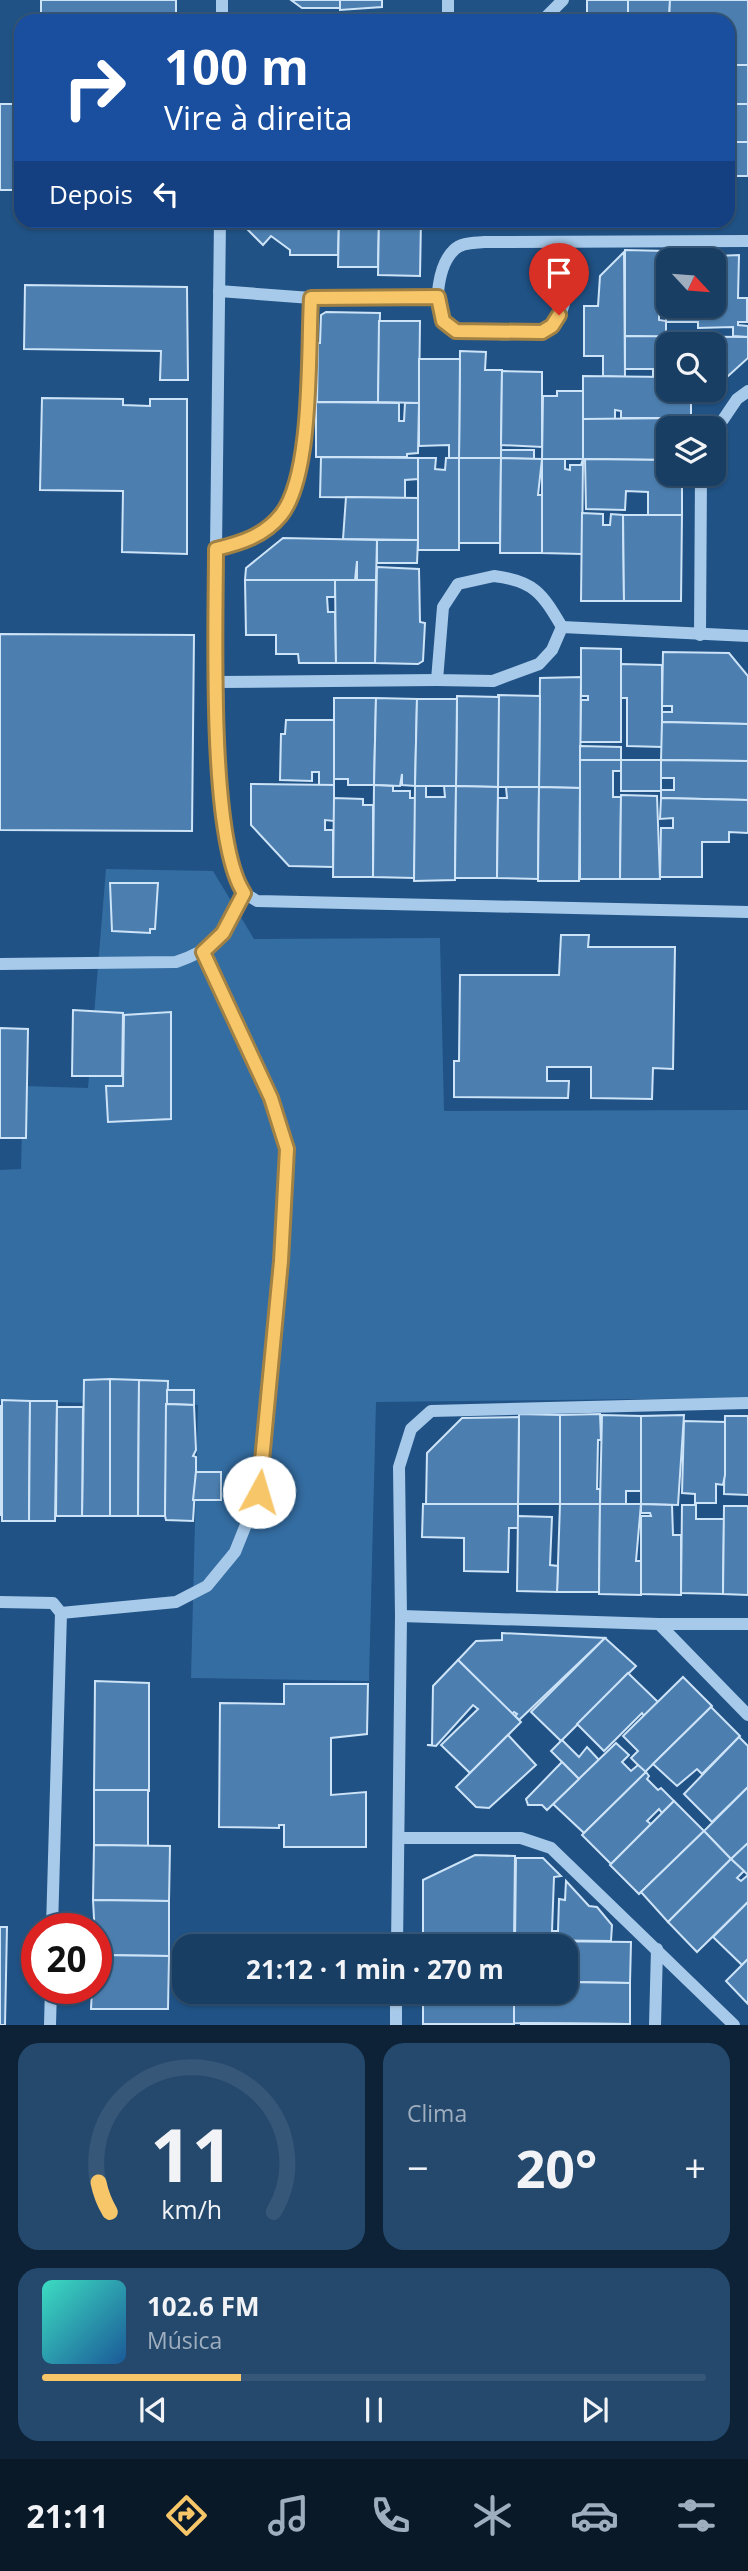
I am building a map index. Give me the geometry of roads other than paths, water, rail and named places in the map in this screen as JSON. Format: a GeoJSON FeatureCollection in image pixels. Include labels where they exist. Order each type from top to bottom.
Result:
{"type":"FeatureCollection","features":[{"type":"Feature","properties":{"kind":"street"},"geometry":{"type":"LineString","coordinates":[[551,14],[563,0]]}},
{"type":"Feature","properties":{"kind":"street"},"geometry":{"type":"LineString","coordinates":[[220,228],[216,682],[223,808],[234,878],[244,893],[257,901],[748,912]]}},
{"type":"Feature","properties":{"kind":"street"},"geometry":{"type":"LineString","coordinates":[[566,242],[564,303],[552,326],[542,332],[456,331],[443,321],[438,297],[444,267],[454,250],[468,243],[566,242],[748,241]]}},
{"type":"Feature","properties":{"kind":"street"},"geometry":{"type":"LineString","coordinates":[[219,291],[311,298],[438,297]]}},
{"type":"Feature","properties":{"kind":"street"},"geometry":{"type":"LineString","coordinates":[[216,549],[251,540],[281,514],[299,479],[311,298]]}},
{"type":"Feature","properties":{"kind":"street"},"geometry":{"type":"LineString","coordinates":[[726,416],[737,399],[748,391]]}},
{"type":"Feature","properties":{"kind":"street"},"geometry":{"type":"LineString","coordinates":[[700,635],[701,486]]}},
{"type":"Feature","properties":{"kind":"street"},"geometry":{"type":"LineString","coordinates":[[437,680],[443,607],[458,584],[494,576],[518,579],[534,586],[546,599],[562,627]]}},
{"type":"Feature","properties":{"kind":"street"},"geometry":{"type":"LineString","coordinates":[[216,682],[493,681],[539,664],[552,650],[562,627]]}},
{"type":"Feature","properties":{"kind":"street"},"geometry":{"type":"LineString","coordinates":[[562,627],[748,636]]}},
{"type":"Feature","properties":{"kind":"street"},"geometry":{"type":"LineString","coordinates":[[0,964],[176,962],[203,952],[223,933],[244,893]]}},
{"type":"Feature","properties":{"kind":"street"},"geometry":{"type":"LineString","coordinates":[[61,1613],[176,1602],[207,1586],[235,1552],[259,1492],[281,1261],[287,1149],[271,1098],[203,952]]}},
{"type":"Feature","properties":{"kind":"street"},"geometry":{"type":"LineString","coordinates":[[397,1934],[401,1616],[399,1467],[411,1429],[431,1411],[748,1402]]}},
{"type":"Feature","properties":{"kind":"street"},"geometry":{"type":"LineString","coordinates":[[0,1602],[53,1603],[61,1613],[52,1913]]}},
{"type":"Feature","properties":{"kind":"street"},"geometry":{"type":"LineString","coordinates":[[401,1616],[748,1625]]}},
{"type":"Feature","properties":{"kind":"street"},"geometry":{"type":"LineString","coordinates":[[660,1624],[748,1715]]}},
{"type":"Feature","properties":{"kind":"street"},"geometry":{"type":"LineString","coordinates":[[399,1838],[521,1838],[537,1841],[551,1848],[734,2025]]}},
{"type":"Feature","properties":{"kind":"street"},"geometry":{"type":"LineString","coordinates":[[655,2025],[657,1949]]}},
{"type":"Feature","properties":{"kind":"street"},"geometry":{"type":"LineString","coordinates":[[50,2025],[51,2004]]}},
{"type":"Feature","properties":{"kind":"street"},"geometry":{"type":"LineString","coordinates":[[396,2004],[396,2025]]}}]}
